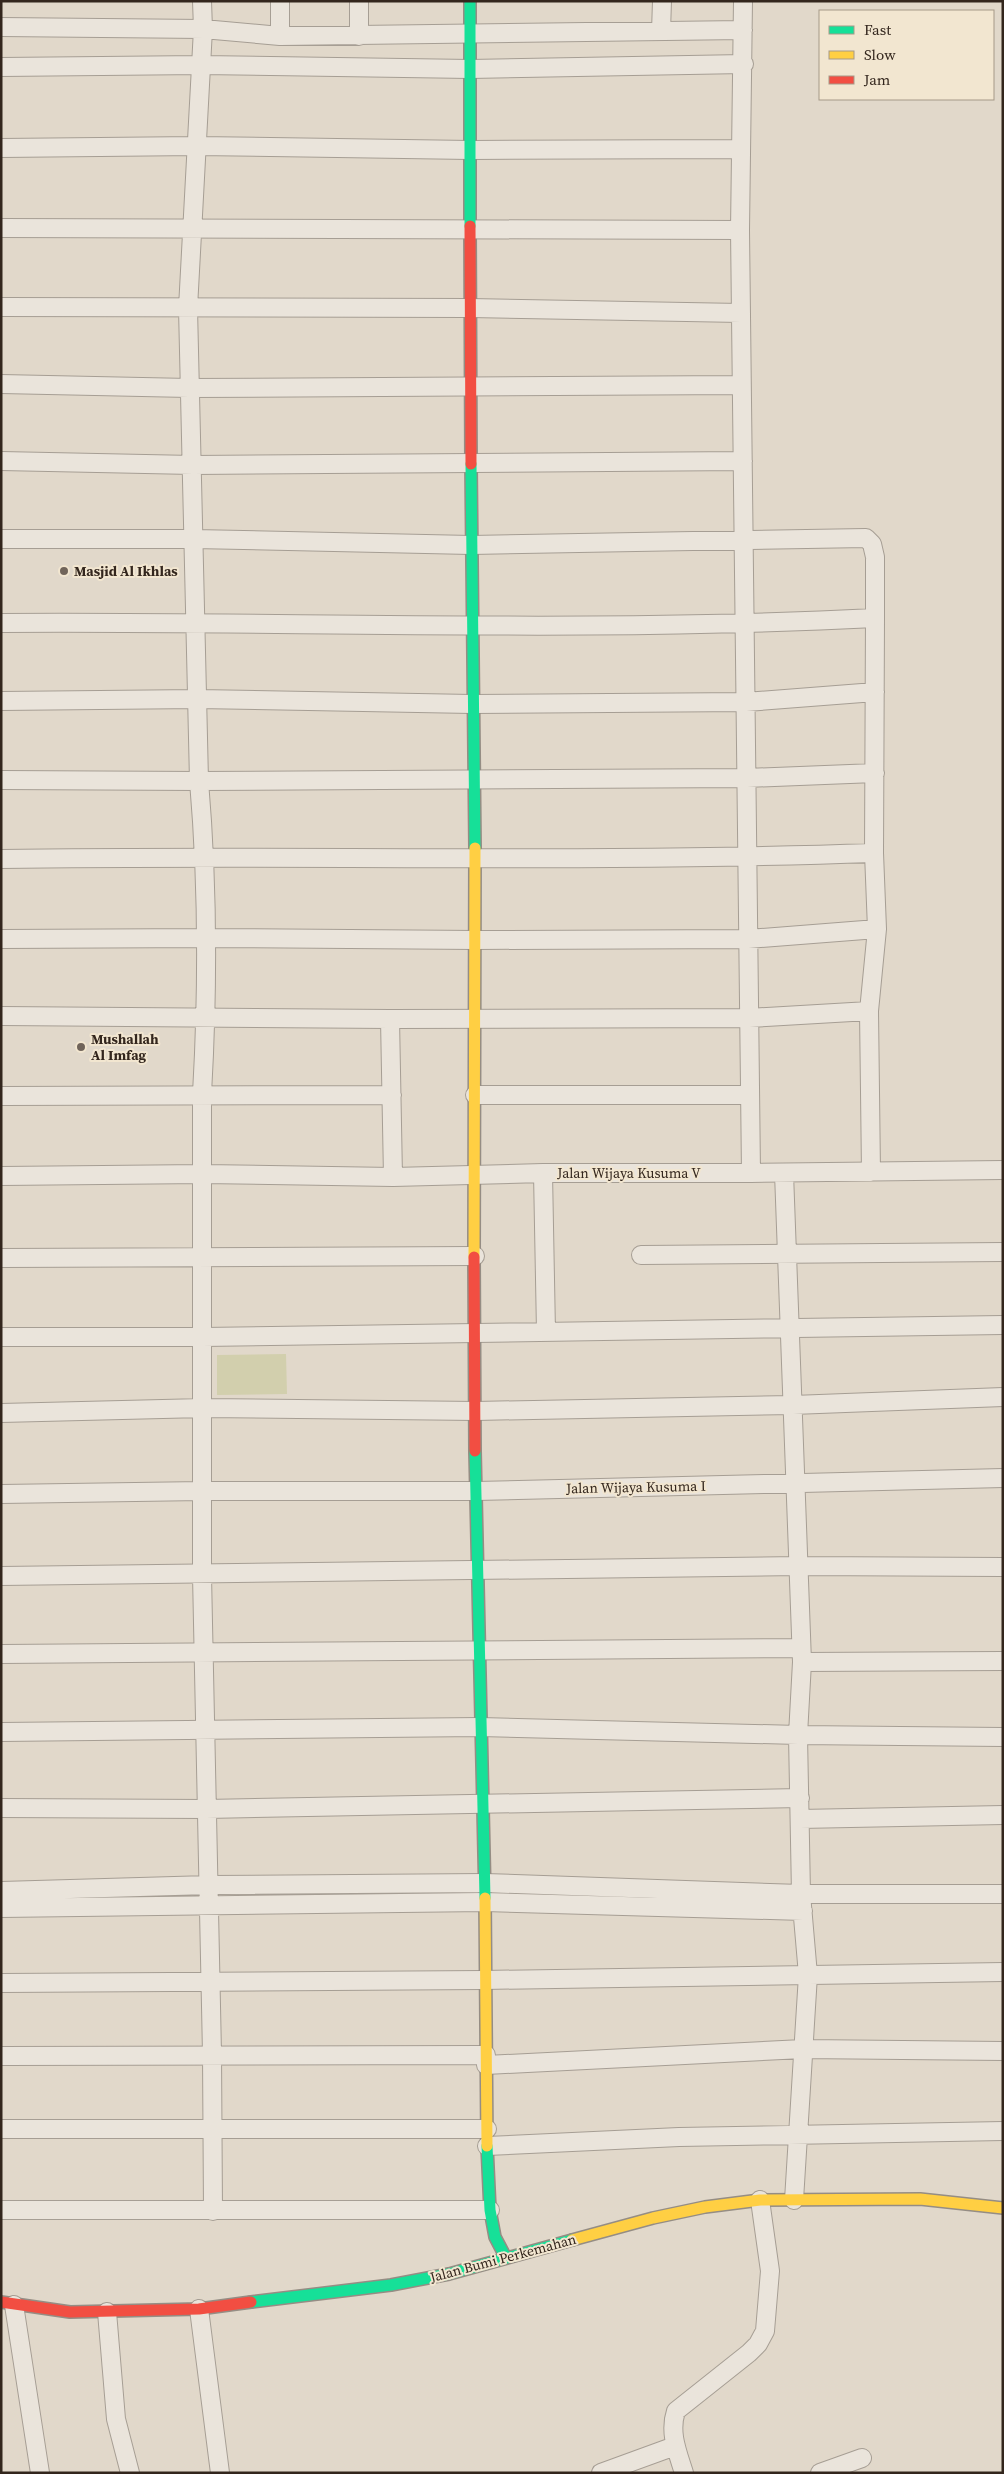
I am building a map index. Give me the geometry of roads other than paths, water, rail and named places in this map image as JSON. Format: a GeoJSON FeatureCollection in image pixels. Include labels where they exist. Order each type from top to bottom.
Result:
{"type":"FeatureCollection","features":[{"type":"Feature","properties":{"kind":"street"},"geometry":{"type":"LineString","coordinates":[[202,1],[203,29],[188,308],[199,781],[205,857],[207,938],[206,1018],[202,1094],[202,1575],[211,1982],[213,2211]]}},
{"type":"Feature","properties":{"kind":"street"},"geometry":{"type":"LineString","coordinates":[[280,1],[280,36]]}},
{"type":"Feature","properties":{"kind":"street"},"geometry":{"type":"LineString","coordinates":[[359,1],[359,36]]}},
{"type":"Feature","properties":{"kind":"street"},"geometry":{"type":"LineString","coordinates":[[470,1],[471,626],[476,940],[473,1018],[475,1095],[474,1332],[478,1649],[484,1804],[486,2138],[490,2210],[495,2237],[506,2258]]}},
{"type":"Feature","properties":{"kind":"street"},"geometry":{"type":"LineString","coordinates":[[661,31],[662,1]]}},
{"type":"Feature","properties":{"kind":"street"},"geometry":{"type":"LineString","coordinates":[[744,1],[740,230],[751,1173]]}},
{"type":"Feature","properties":{"kind":"street"},"geometry":{"type":"LineString","coordinates":[[1,28],[203,29],[280,36],[743,30]]}},
{"type":"Feature","properties":{"kind":"street"},"geometry":{"type":"LineString","coordinates":[[1,67],[201,65],[470,69],[744,64]]}},
{"type":"Feature","properties":{"kind":"street"},"geometry":{"type":"LineString","coordinates":[[1,148],[196,146],[470,150],[740,149]]}},
{"type":"Feature","properties":{"kind":"street"},"geometry":{"type":"LineString","coordinates":[[1,228],[192,227],[740,230]]}},
{"type":"Feature","properties":{"kind":"street"},"geometry":{"type":"LineString","coordinates":[[1,307],[470,308],[741,313]]}},
{"type":"Feature","properties":{"kind":"street"},"geometry":{"type":"LineString","coordinates":[[1,384],[189,388],[741,385]]}},
{"type":"Feature","properties":{"kind":"street"},"geometry":{"type":"LineString","coordinates":[[1,461],[193,464],[743,462]]}},
{"type":"Feature","properties":{"kind":"street"},"geometry":{"type":"LineString","coordinates":[[1,539],[194,539],[471,545],[744,538],[866,538],[872,544],[875,557],[874,853],[877,929],[869,1011],[871,1172]]}},
{"type":"Feature","properties":{"kind":"street"},"geometry":{"type":"LineString","coordinates":[[1,623],[196,622],[471,626],[745,625],[875,618]]}},
{"type":"Feature","properties":{"kind":"street"},"geometry":{"type":"LineString","coordinates":[[1,701],[198,699],[472,704],[746,702],[875,692]]}},
{"type":"Feature","properties":{"kind":"street"},"geometry":{"type":"LineString","coordinates":[[1,780],[199,781],[746,778],[875,773]]}},
{"type":"Feature","properties":{"kind":"street"},"geometry":{"type":"LineString","coordinates":[[1,859],[747,857],[874,853]]}},
{"type":"Feature","properties":{"kind":"street"},"geometry":{"type":"LineString","coordinates":[[1,939],[748,939],[877,929]]}},
{"type":"Feature","properties":{"kind":"street"},"geometry":{"type":"LineString","coordinates":[[1,1016],[390,1019],[749,1018],[869,1011]]}},
{"type":"Feature","properties":{"kind":"street"},"geometry":{"type":"LineString","coordinates":[[390,1019],[393,1177]]}},
{"type":"Feature","properties":{"kind":"street"},"geometry":{"type":"LineString","coordinates":[[1,1096],[392,1095]]}},
{"type":"Feature","properties":{"kind":"street"},"geometry":{"type":"LineString","coordinates":[[475,1095],[750,1095]]}},
{"type":"Feature","properties":{"kind":"street","name":"Jalan Wijaya Kusuma V"},"geometry":{"type":"LineString","coordinates":[[1,1176],[203,1174],[393,1177],[543,1173],[784,1173],[1003,1170]]}},
{"type":"Feature","properties":{"kind":"street"},"geometry":{"type":"LineString","coordinates":[[543,1173],[546,1332]]}},
{"type":"Feature","properties":{"kind":"street"},"geometry":{"type":"LineString","coordinates":[[784,1173],[802,1655],[798,1736],[802,1902],[808,1975],[794,2200]]}},
{"type":"Feature","properties":{"kind":"street"},"geometry":{"type":"LineString","coordinates":[[641,1255],[1003,1252]]}},
{"type":"Feature","properties":{"kind":"street"},"geometry":{"type":"LineString","coordinates":[[1,1258],[475,1256]]}},
{"type":"Feature","properties":{"kind":"street"},"geometry":{"type":"LineString","coordinates":[[1,1336],[203,1336],[1003,1325]]}},
{"type":"Feature","properties":{"kind":"street"},"geometry":{"type":"LineString","coordinates":[[1,1413],[203,1408],[476,1411],[793,1405],[1003,1397]]}},
{"type":"Feature","properties":{"kind":"street","name":"Jalan Wijaya Kusuma I"},"geometry":{"type":"LineString","coordinates":[[1,1494],[202,1491],[476,1491],[1003,1478]]}},
{"type":"Feature","properties":{"kind":"street"},"geometry":{"type":"LineString","coordinates":[[1,1576],[478,1572],[799,1566],[1003,1567]]}},
{"type":"Feature","properties":{"kind":"street"},"geometry":{"type":"LineString","coordinates":[[1,1654],[478,1649],[1003,1661]]}},
{"type":"Feature","properties":{"kind":"street"},"geometry":{"type":"LineString","coordinates":[[1,1732],[480,1727],[798,1736],[1003,1737]]}},
{"type":"Feature","properties":{"kind":"street"},"geometry":{"type":"LineString","coordinates":[[1,1808],[206,1809],[800,1798]]}},
{"type":"Feature","properties":{"kind":"street"},"geometry":{"type":"LineString","coordinates":[[800,1819],[1003,1815]]}},
{"type":"Feature","properties":{"kind":"street"},"geometry":{"type":"LineString","coordinates":[[1,1891],[209,1885],[485,1883],[802,1902]]}},
{"type":"Feature","properties":{"kind":"street"},"geometry":{"type":"LineString","coordinates":[[1,1908],[485,1902],[802,1902],[1003,1894]]}},
{"type":"Feature","properties":{"kind":"street"},"geometry":{"type":"LineString","coordinates":[[1,1982],[484,1980],[1003,1972]]}},
{"type":"Feature","properties":{"kind":"street"},"geometry":{"type":"LineString","coordinates":[[1,2056],[212,2054],[486,2060],[803,2049],[1003,2051]]}},
{"type":"Feature","properties":{"kind":"street"},"geometry":{"type":"LineString","coordinates":[[1,2129],[212,2129],[486,2138],[1003,2131]]}},
{"type":"Feature","properties":{"kind":"street","name":"Jalan Bumi Perkemahan"},"geometry":{"type":"LineString","coordinates":[[7,2303],[70,2312],[199,2309],[391,2285],[449,2274],[653,2218],[706,2207],[760,2200],[920,2199],[1003,2208]]}},
{"type":"Feature","properties":{"kind":"street"},"geometry":{"type":"LineString","coordinates":[[684,2473],[675,2446],[672,2424],[676,2411],[749,2353],[758,2344],[765,2331],[770,2271],[760,2200]]}},
{"type":"Feature","properties":{"kind":"street"},"geometry":{"type":"LineString","coordinates":[[1,2210],[490,2210]]}},
{"type":"Feature","properties":{"kind":"street"},"geometry":{"type":"LineString","coordinates":[[7,2303],[40,2473]]}},
{"type":"Feature","properties":{"kind":"street"},"geometry":{"type":"LineString","coordinates":[[199,2309],[220,2473]]}},
{"type":"Feature","properties":{"kind":"street"},"geometry":{"type":"LineString","coordinates":[[107,2312],[116,2419],[130,2473]]}},
{"type":"Feature","properties":{"kind":"street"},"geometry":{"type":"LineString","coordinates":[[601,2473],[675,2446]]}},
{"type":"Feature","properties":{"kind":"street"},"geometry":{"type":"LineString","coordinates":[[820,2473],[862,2458]]}},
{"type":"Feature","properties":{"kind":"place","name":"Masjid Al Ikhlas"},"geometry":{"type":"Point","coordinates":[64,571]}},
{"type":"Feature","properties":{"kind":"place","name":"Mushallah Al Imfag"},"geometry":{"type":"Point","coordinates":[81,1047]}}]}
